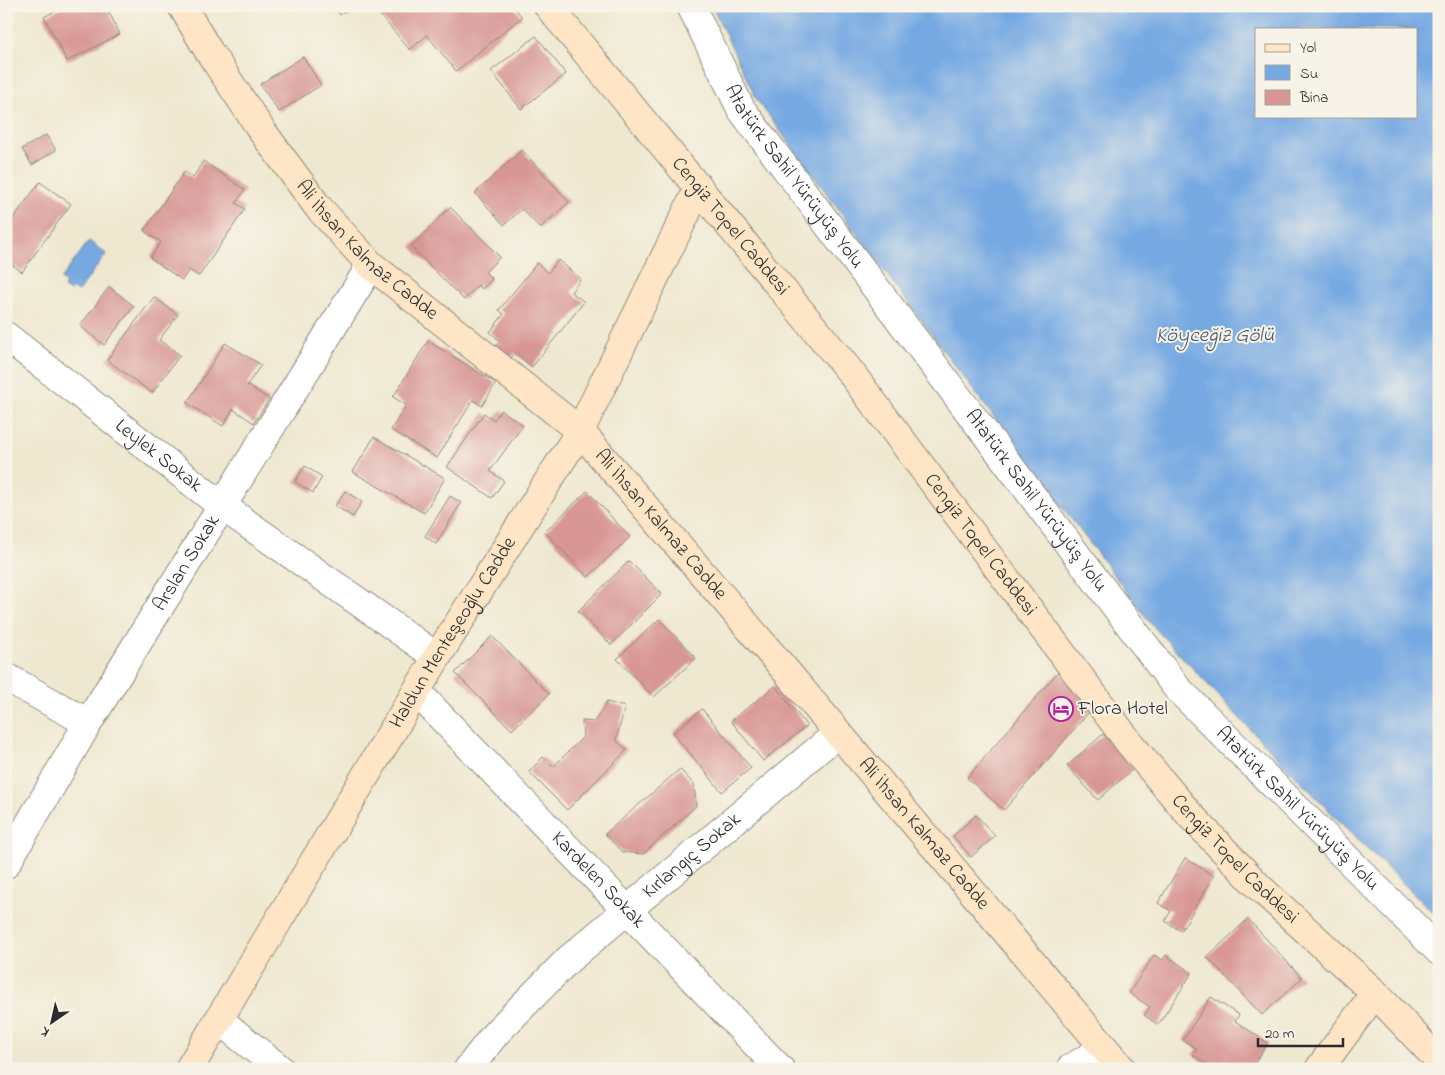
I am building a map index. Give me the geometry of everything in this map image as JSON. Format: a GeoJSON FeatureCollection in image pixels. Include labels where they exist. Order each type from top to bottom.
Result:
{"type":"FeatureCollection","features":[{"type":"Feature","properties":{"kind":"street","name":"Ali İhsan Kalmaz Cadde"},"geometry":{"type":"LineString","coordinates":[[182,6],[208,50],[262,131],[318,207],[371,266],[580,431],[1122,1069]]}},
{"type":"Feature","properties":{"kind":"street","name":"Cengiz Topel Caddesi"},"geometry":{"type":"LineString","coordinates":[[548,6],[848,369],[1131,744],[1190,814],[1259,887],[1375,993],[1439,1060]]}},
{"type":"Feature","properties":{"kind":"street","name":"Atatürk Sahil Yürüyüş Yolu"},"geometry":{"type":"LineString","coordinates":[[690,6],[741,109],[1177,688],[1439,951]]}},
{"type":"Feature","properties":{"kind":"street","name":"Haldun Menteşeoğlu Cadde"},"geometry":{"type":"LineString","coordinates":[[189,1069],[416,692],[580,431],[699,187]]}},
{"type":"Feature","properties":{"kind":"street","name":"Arslan Sokak"},"geometry":{"type":"LineString","coordinates":[[6,864],[88,723],[371,266]]}},
{"type":"Feature","properties":{"kind":"street","name":"Leylek Sokak"},"geometry":{"type":"LineString","coordinates":[[6,336],[222,506],[437,658]]}},
{"type":"Feature","properties":{"kind":"street"},"geometry":{"type":"LineString","coordinates":[[6,677],[88,723]]}},
{"type":"Feature","properties":{"kind":"street","name":"Kardelen Sokak"},"geometry":{"type":"LineString","coordinates":[[416,692],[780,1069]]}},
{"type":"Feature","properties":{"kind":"street","name":"Kırlangıç Sokak"},"geometry":{"type":"LineString","coordinates":[[468,1069],[496,1033],[569,959],[838,733]]}},
{"type":"Feature","properties":{"kind":"street"},"geometry":{"type":"LineString","coordinates":[[1319,1069],[1375,993]]}},
{"type":"Feature","properties":{"kind":"street"},"geometry":{"type":"LineString","coordinates":[[219,1020],[280,1069]]}},
{"type":"Feature","properties":{"kind":"street"},"geometry":{"type":"LineString","coordinates":[[1070,1069],[1104,1048]]}},
{"type":"Feature","properties":{"kind":"water","name":"Köyceğiz Gölü"},"geometry":{"type":"Polygon","coordinates":[[[712,6],[1439,6],[1439,918],[1342,824],[1152,625],[952,362],[757,100],[712,6]]]}},
{"type":"Feature","properties":{"kind":"water"},"geometry":{"type":"Polygon","coordinates":[[[89,241],[106,254],[78,292],[72,288],[70,291],[64,288],[66,283],[61,279],[89,241]]]}},
{"type":"Feature","properties":{"kind":"building"},"geometry":{"type":"Polygon","coordinates":[[[65,6],[106,6],[120,34],[67,61],[44,17],[65,6]]]}},
{"type":"Feature","properties":{"kind":"building"},"geometry":{"type":"Polygon","coordinates":[[[334,6],[353,6],[340,15],[334,6]]]}},
{"type":"Feature","properties":{"kind":"building"},"geometry":{"type":"Polygon","coordinates":[[[379,6],[513,6],[522,17],[456,71],[427,35],[410,50],[375,9],[379,6]]]}},
{"type":"Feature","properties":{"kind":"building"},"geometry":{"type":"Polygon","coordinates":[[[536,36],[566,74],[521,109],[491,71],[536,36]]]}},
{"type":"Feature","properties":{"kind":"building"},"geometry":{"type":"Polygon","coordinates":[[[303,57],[321,85],[279,112],[260,84],[303,57]]]}},
{"type":"Feature","properties":{"kind":"building"},"geometry":{"type":"Polygon","coordinates":[[[46,135],[56,150],[32,165],[22,149],[46,135]]]}},
{"type":"Feature","properties":{"kind":"building"},"geometry":{"type":"Polygon","coordinates":[[[522,150],[569,202],[540,228],[522,209],[504,225],[475,193],[522,150]]]}},
{"type":"Feature","properties":{"kind":"building"},"geometry":{"type":"Polygon","coordinates":[[[203,161],[245,190],[236,203],[245,209],[199,276],[189,270],[182,280],[150,258],[161,242],[144,231],[184,172],[193,178],[203,161]]]}},
{"type":"Feature","properties":{"kind":"building"},"geometry":{"type":"Polygon","coordinates":[[[40,182],[71,204],[22,272],[6,260],[6,228],[40,182]]]}},
{"type":"Feature","properties":{"kind":"building"},"geometry":{"type":"Polygon","coordinates":[[[450,207],[500,257],[485,272],[492,279],[482,289],[478,285],[464,300],[411,247],[450,207]]]}},
{"type":"Feature","properties":{"kind":"building"},"geometry":{"type":"Polygon","coordinates":[[[558,260],[581,279],[571,292],[584,302],[532,367],[515,353],[511,358],[496,346],[500,341],[490,332],[504,314],[499,310],[537,263],[548,273],[558,260]]]}},
{"type":"Feature","properties":{"kind":"building"},"geometry":{"type":"Polygon","coordinates":[[[109,287],[134,306],[104,345],[80,326],[109,287]]]}},
{"type":"Feature","properties":{"kind":"building"},"geometry":{"type":"Polygon","coordinates":[[[154,297],[178,315],[159,340],[180,355],[152,393],[107,360],[154,297]]]}},
{"type":"Feature","properties":{"kind":"building"},"geometry":{"type":"Polygon","coordinates":[[[428,341],[496,383],[482,406],[473,400],[437,458],[391,430],[406,405],[393,397],[428,341]]]}},
{"type":"Feature","properties":{"kind":"building"},"geometry":{"type":"Polygon","coordinates":[[[225,343],[261,365],[247,385],[269,399],[254,423],[233,409],[223,426],[187,403],[225,343]]]}},
{"type":"Feature","properties":{"kind":"building"},"geometry":{"type":"Polygon","coordinates":[[[501,410],[523,425],[490,471],[504,481],[492,498],[447,467],[484,413],[494,420],[501,410]]]}},
{"type":"Feature","properties":{"kind":"building"},"geometry":{"type":"Polygon","coordinates":[[[374,437],[445,478],[424,513],[353,472],[374,437]]]}},
{"type":"Feature","properties":{"kind":"building"},"geometry":{"type":"Polygon","coordinates":[[[305,466],[322,477],[313,493],[295,482],[305,466]]]}},
{"type":"Feature","properties":{"kind":"building"},"geometry":{"type":"Polygon","coordinates":[[[345,491],[362,502],[353,517],[335,506],[345,491]]]}},
{"type":"Feature","properties":{"kind":"building"},"geometry":{"type":"Polygon","coordinates":[[[587,491],[630,537],[588,577],[545,532],[587,491]]]}},
{"type":"Feature","properties":{"kind":"building"},"geometry":{"type":"Polygon","coordinates":[[[450,496],[461,503],[436,544],[425,536],[450,496]]]}},
{"type":"Feature","properties":{"kind":"building"},"geometry":{"type":"Polygon","coordinates":[[[629,561],[662,594],[611,645],[578,611],[629,561]]]}},
{"type":"Feature","properties":{"kind":"building"},"geometry":{"type":"Polygon","coordinates":[[[659,619],[696,658],[654,697],[617,659],[659,619]]]}},
{"type":"Feature","properties":{"kind":"building"},"geometry":{"type":"Polygon","coordinates":[[[492,636],[549,694],[512,730],[455,673],[492,636]]]}},
{"type":"Feature","properties":{"kind":"building"},"geometry":{"type":"Polygon","coordinates":[[[1058,672],[1095,705],[1004,810],[967,778],[1058,672]]]}},
{"type":"Feature","properties":{"kind":"building"},"geometry":{"type":"Polygon","coordinates":[[[775,686],[807,726],[763,761],[731,721],[775,686]]]}},
{"type":"Feature","properties":{"kind":"building"},"geometry":{"type":"Polygon","coordinates":[[[607,702],[625,707],[616,740],[627,750],[567,810],[529,772],[543,757],[553,767],[583,737],[582,721],[594,722],[607,702]]]}},
{"type":"Feature","properties":{"kind":"building"},"geometry":{"type":"Polygon","coordinates":[[[702,709],[751,768],[722,792],[673,733],[702,709]]]}},
{"type":"Feature","properties":{"kind":"building"},"geometry":{"type":"Polygon","coordinates":[[[1103,734],[1134,768],[1098,800],[1067,766],[1103,734]]]}},
{"type":"Feature","properties":{"kind":"building"},"geometry":{"type":"Polygon","coordinates":[[[680,769],[694,785],[696,806],[643,854],[622,852],[605,834],[680,769]]]}},
{"type":"Feature","properties":{"kind":"building"},"geometry":{"type":"Polygon","coordinates":[[[976,815],[995,836],[971,857],[953,836],[976,815]]]}},
{"type":"Feature","properties":{"kind":"building"},"geometry":{"type":"Polygon","coordinates":[[[1185,858],[1214,876],[1181,931],[1165,921],[1171,911],[1158,903],[1185,858]]]}},
{"type":"Feature","properties":{"kind":"building"},"geometry":{"type":"Polygon","coordinates":[[[1248,919],[1302,978],[1262,1015],[1207,957],[1248,919]]]}},
{"type":"Feature","properties":{"kind":"building"},"geometry":{"type":"Polygon","coordinates":[[[1154,955],[1163,960],[1166,955],[1192,973],[1158,1025],[1144,1015],[1150,1007],[1129,993],[1154,955]]]}},
{"type":"Feature","properties":{"kind":"building"},"geometry":{"type":"Polygon","coordinates":[[[1211,997],[1239,1015],[1235,1021],[1268,1043],[1251,1069],[1204,1069],[1207,1065],[1193,1055],[1197,1049],[1183,1040],[1211,997]]]}},
{"type":"Feature","properties":{"kind":"place","name":"Flora Hotel"},"geometry":{"type":"Point","coordinates":[1061,709]}}]}
